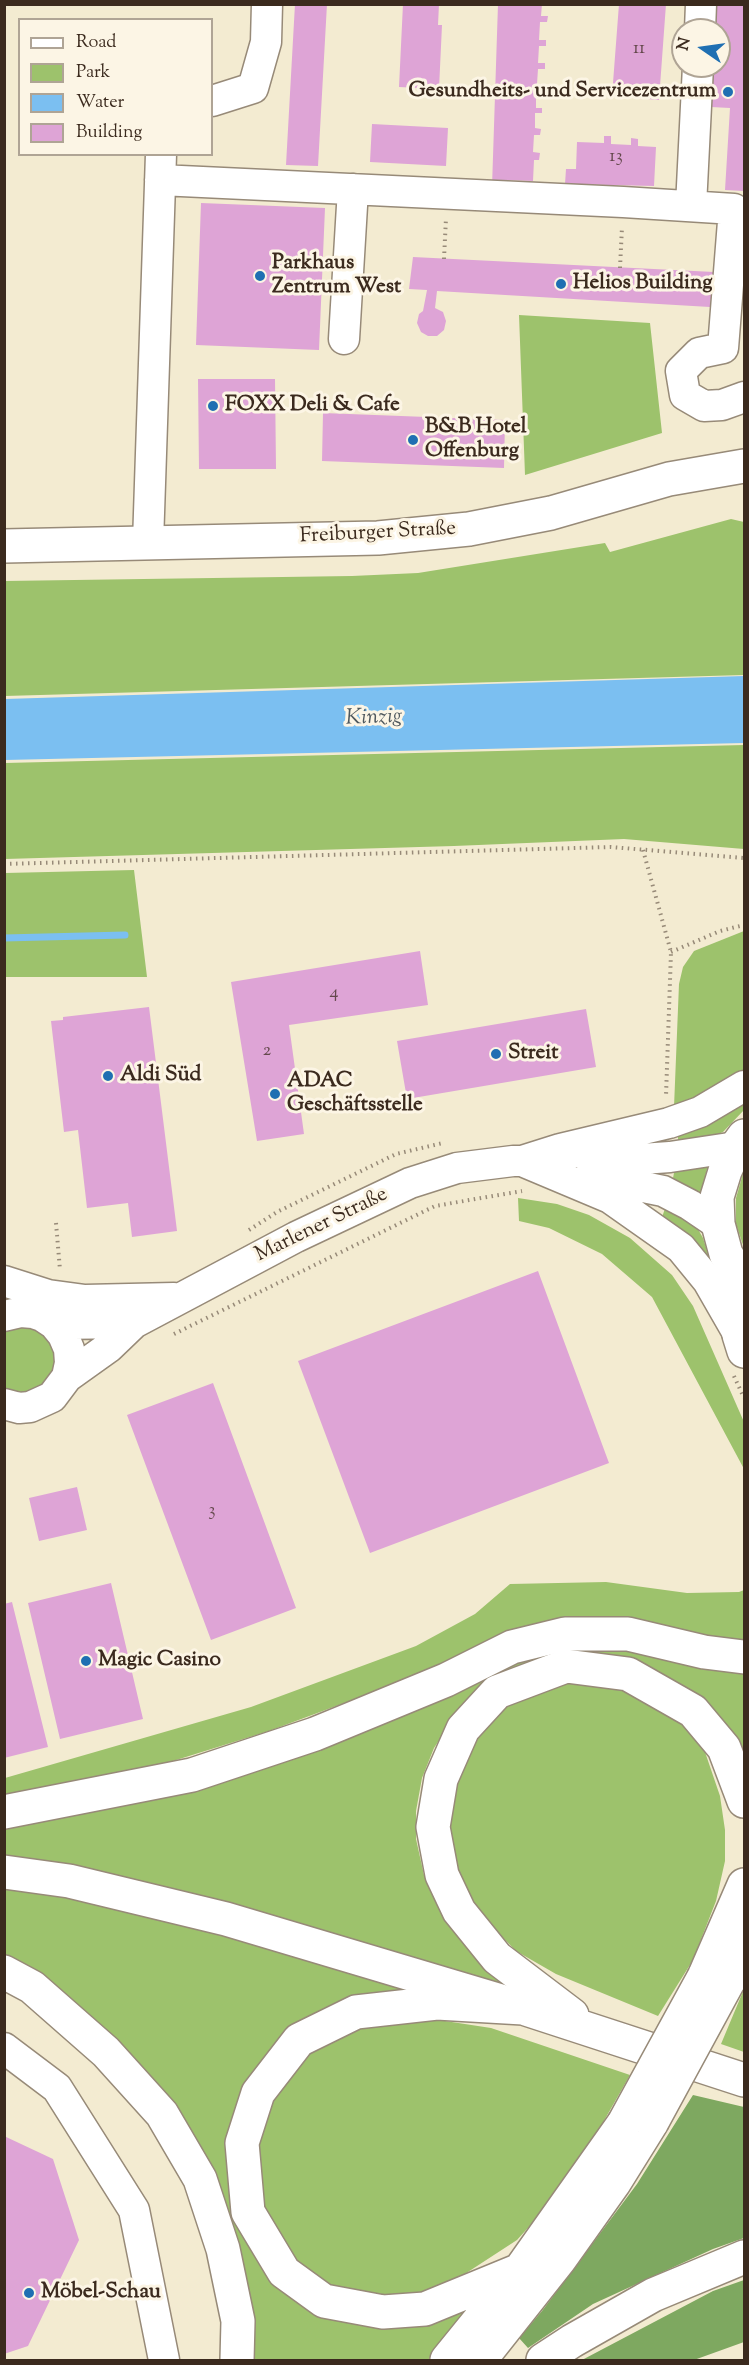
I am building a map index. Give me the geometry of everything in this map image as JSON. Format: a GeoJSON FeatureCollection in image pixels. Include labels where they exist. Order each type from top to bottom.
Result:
{"type":"FeatureCollection","features":[{"type":"Feature","properties":{"kind":"main road","name":"Freiburger Straße"},"geometry":{"type":"LineString","coordinates":[[4,546],[378,538],[469,529],[551,513],[669,479],[744,466]]}},
{"type":"Feature","properties":{"kind":"main road"},"geometry":{"type":"LineString","coordinates":[[740,1142],[725,1171],[717,1197],[718,1224],[726,1254],[743,1282],[742,1343]]}},
{"type":"Feature","properties":{"kind":"main road"},"geometry":{"type":"LineString","coordinates":[[4,1812],[192,1775],[315,1734],[446,1680],[512,1647],[565,1634],[628,1635],[704,1652],[744,1657]]}},
{"type":"Feature","properties":{"kind":"main road"},"geometry":{"type":"LineString","coordinates":[[593,2031],[497,1958],[459,1911],[442,1875],[433,1827],[441,1779],[463,1729],[497,1692],[566,1666],[628,1674],[693,1711],[724,1748],[744,1801]]}},
{"type":"Feature","properties":{"kind":"main road"},"geometry":{"type":"LineString","coordinates":[[4,1872],[69,1881],[226,1919],[523,2008],[744,2080]]}},
{"type":"Feature","properties":{"kind":"main road"},"geometry":{"type":"LineString","coordinates":[[716,1980],[744,1885]]}},
{"type":"Feature","properties":{"kind":"main road"},"geometry":{"type":"LineString","coordinates":[[480,2361],[560,2259],[614,2184],[638,2123],[716,1980],[744,1944]]}},
{"type":"Feature","properties":{"kind":"main road"},"geometry":{"type":"LineString","coordinates":[[4,1972],[32,1988],[106,2052],[162,2114],[200,2179],[223,2249],[238,2321],[237,2361]]}},
{"type":"Feature","properties":{"kind":"main road"},"geometry":{"type":"LineString","coordinates":[[520,2270],[426,2309],[383,2312],[324,2301],[284,2272],[248,2212],[242,2143],[258,2093],[299,2040],[356,2012],[437,2003],[523,2008]]}},
{"type":"Feature","properties":{"kind":"main road"},"geometry":{"type":"LineString","coordinates":[[447,2361],[638,2123]]}},
{"type":"Feature","properties":{"kind":"main road"},"geometry":{"type":"LineString","coordinates":[[543,2361],[572,2341],[653,2295],[744,2257]]}},
{"type":"Feature","properties":{"kind":"street"},"geometry":{"type":"LineString","coordinates":[[213,101],[253,88],[266,42],[267,4]]}},
{"type":"Feature","properties":{"kind":"street"},"geometry":{"type":"LineString","coordinates":[[691,206],[697,78]]}},
{"type":"Feature","properties":{"kind":"street"},"geometry":{"type":"LineString","coordinates":[[148,543],[161,167],[353,189],[734,209],[723,348],[699,353],[681,371],[685,395],[704,406],[722,405],[744,397]]}},
{"type":"Feature","properties":{"kind":"street"},"geometry":{"type":"LineString","coordinates":[[344,339],[353,189]]}},
{"type":"Feature","properties":{"kind":"street"},"geometry":{"type":"LineString","coordinates":[[558,1163],[700,1112],[744,1086]]}},
{"type":"Feature","properties":{"kind":"street","name":"Marlener Straße"},"geometry":{"type":"LineString","coordinates":[[5,1406],[30,1407],[41,1404],[61,1388],[67,1377],[109,1347],[134,1323],[296,1237],[410,1183],[457,1168],[522,1161],[558,1163],[670,1158],[740,1142]]}},
{"type":"Feature","properties":{"kind":"street","name":"Marlener Straße"},"geometry":{"type":"LineString","coordinates":[[558,1163],[619,1182],[663,1191],[690,1205],[718,1224]]}},
{"type":"Feature","properties":{"kind":"street","name":"Marlener Straße"},"geometry":{"type":"LineString","coordinates":[[558,1163],[681,1248],[708,1281],[742,1343]]}},
{"type":"Feature","properties":{"kind":"street"},"geometry":{"type":"LineString","coordinates":[[4,1281],[48,1294],[85,1300],[180,1298]]}},
{"type":"Feature","properties":{"kind":"street"},"geometry":{"type":"LineString","coordinates":[[6,1314],[33,1313],[54,1324],[63,1335],[69,1349],[67,1377]]}},
{"type":"Feature","properties":{"kind":"street","name":"Marlener Straße"},"geometry":{"type":"LineString","coordinates":[[54,1324],[134,1323]]}},
{"type":"Feature","properties":{"kind":"street"},"geometry":{"type":"LineString","coordinates":[[4,2048],[57,2088],[134,2210],[164,2361]]}},
{"type":"Feature","properties":{"kind":"path"},"geometry":{"type":"LineString","coordinates":[[444,259],[448,193]]}},
{"type":"Feature","properties":{"kind":"path"},"geometry":{"type":"LineString","coordinates":[[621,268],[623,202]]}},
{"type":"Feature","properties":{"kind":"path"},"geometry":{"type":"LineString","coordinates":[[4,864],[611,847],[744,858]]}},
{"type":"Feature","properties":{"kind":"path"},"geometry":{"type":"LineString","coordinates":[[643,850],[670,952],[665,1107]]}},
{"type":"Feature","properties":{"kind":"path"},"geometry":{"type":"LineString","coordinates":[[670,952],[720,931],[744,925]]}},
{"type":"Feature","properties":{"kind":"path"},"geometry":{"type":"LineString","coordinates":[[168,1337],[435,1206],[520,1191],[531,1192]]}},
{"type":"Feature","properties":{"kind":"path"},"geometry":{"type":"LineString","coordinates":[[56,1223],[60,1274]]}},
{"type":"Feature","properties":{"kind":"green space"},"geometry":{"type":"Polygon","coordinates":[[[519,315],[650,323],[662,433],[525,475],[519,315]]]}},
{"type":"Feature","properties":{"kind":"green space"},"geometry":{"type":"Polygon","coordinates":[[[731,519],[744,522],[744,675],[5,696],[5,581],[418,573],[605,543],[610,552],[731,519]]]}},
{"type":"Feature","properties":{"kind":"green space"},"geometry":{"type":"Polygon","coordinates":[[[744,745],[744,849],[624,839],[5,859],[5,763],[744,745]]]}},
{"type":"Feature","properties":{"kind":"green space"},"geometry":{"type":"Polygon","coordinates":[[[134,870],[147,977],[5,977],[5,873],[134,870]]]}},
{"type":"Feature","properties":{"kind":"green space"},"geometry":{"type":"Polygon","coordinates":[[[744,931],[744,1074],[725,1087],[674,1107],[679,984],[683,967],[694,951],[744,931]]]}},
{"type":"Feature","properties":{"kind":"green space"},"geometry":{"type":"Polygon","coordinates":[[[744,1096],[744,1110],[723,1132],[701,1141],[678,1145],[678,1130],[744,1096]]]}},
{"type":"Feature","properties":{"kind":"green space"},"geometry":{"type":"Polygon","coordinates":[[[709,1161],[699,1201],[672,1184],[675,1167],[709,1161]]]}},
{"type":"Feature","properties":{"kind":"green space"},"geometry":{"type":"Polygon","coordinates":[[[744,1170],[744,1248],[736,1224],[736,1198],[744,1170]]]}},
{"type":"Feature","properties":{"kind":"green space"},"geometry":{"type":"Polygon","coordinates":[[[518,1198],[557,1204],[589,1215],[630,1238],[672,1275],[693,1306],[744,1422],[744,1469],[652,1297],[602,1254],[549,1228],[519,1221],[518,1198]]]}},
{"type":"Feature","properties":{"kind":"green space"},"geometry":{"type":"Polygon","coordinates":[[[668,1200],[695,1224],[703,1238],[716,1279],[661,1220],[668,1200]]]}},
{"type":"Feature","properties":{"kind":"green space"},"geometry":{"type":"Polygon","coordinates":[[[18,1326],[36,1328],[50,1340],[57,1357],[50,1383],[26,1396],[5,1391],[5,1331],[18,1326]]]}},
{"type":"Feature","properties":{"kind":"green space"},"geometry":{"type":"Polygon","coordinates":[[[606,1582],[687,1593],[744,1590],[744,1644],[665,1633],[449,1664],[269,1731],[125,1776],[5,1795],[5,1778],[251,1707],[416,1646],[475,1614],[510,1584],[606,1582]]]}},
{"type":"Feature","properties":{"kind":"green space"},"geometry":{"type":"Polygon","coordinates":[[[577,1645],[630,1648],[744,1669],[744,1751],[735,1737],[660,1675],[495,1682],[465,1701],[434,1748],[422,1778],[416,1811],[416,1839],[424,1875],[441,1909],[513,1991],[5,1859],[5,1822],[96,1811],[238,1775],[541,1653],[577,1645]]]}},
{"type":"Feature","properties":{"kind":"green space"},"geometry":{"type":"Polygon","coordinates":[[[563,1680],[622,1685],[679,1718],[705,1752],[720,1796],[725,1830],[725,1861],[716,1901],[693,1960],[658,2016],[556,1974],[516,1951],[476,1910],[455,1867],[449,1833],[454,1788],[465,1758],[495,1713],[526,1691],[563,1680]]]}},
{"type":"Feature","properties":{"kind":"green space"},"geometry":{"type":"Polygon","coordinates":[[[5,1888],[38,1892],[189,1924],[419,1990],[296,2031],[231,2198],[242,2234],[267,2273],[315,2309],[471,2304],[452,2333],[428,2360],[251,2360],[246,2287],[84,2012],[5,1954],[5,1888]]]}},
{"type":"Feature","properties":{"kind":"green space"},"geometry":{"type":"Polygon","coordinates":[[[744,1989],[744,2052],[721,2044],[744,1989]]]}},
{"type":"Feature","properties":{"kind":"green space"},"geometry":{"type":"Polygon","coordinates":[[[419,2017],[491,2028],[630,2075],[597,2133],[554,2199],[517,2240],[454,2281],[414,2296],[369,2297],[333,2289],[282,2251],[252,2182],[254,2139],[286,2067],[335,2031],[419,2017]]]}},
{"type":"Feature","properties":{"kind":"green space"},"geometry":{"type":"Polygon","coordinates":[[[693,2095],[744,2107],[744,2238],[713,2249],[593,2304],[528,2348],[519,2338],[542,2311],[637,2184],[693,2095]]]}},
{"type":"Feature","properties":{"kind":"green space"},"geometry":{"type":"Polygon","coordinates":[[[744,2280],[744,2342],[694,2360],[582,2360],[713,2291],[744,2280]]]}},
{"type":"Feature","properties":{"kind":"water","name":"Kinzig"},"geometry":{"type":"Polygon","coordinates":[[[744,676],[744,743],[5,760],[5,699],[744,676]]]}},
{"type":"Feature","properties":{"kind":"building"},"geometry":{"type":"Polygon","coordinates":[[[295,4],[327,4],[318,166],[286,165],[295,4]]]}},
{"type":"Feature","properties":{"kind":"building"},"geometry":{"type":"Polygon","coordinates":[[[403,4],[439,4],[438,25],[442,25],[439,89],[399,87],[403,4]]]}},
{"type":"Feature","properties":{"kind":"building"},"geometry":{"type":"Polygon","coordinates":[[[498,4],[542,4],[541,16],[548,16],[547,22],[540,22],[539,40],[546,40],[546,46],[539,46],[538,63],[545,63],[545,69],[538,69],[537,84],[543,84],[543,89],[536,89],[536,108],[542,108],[542,113],[535,113],[535,128],[541,129],[540,135],[534,135],[533,152],[540,153],[539,160],[534,160],[533,181],[505,180],[504,188],[492,187],[498,4]]]}},
{"type":"Feature","properties":{"kind":"building"},"geometry":{"type":"Polygon","coordinates":[[[619,4],[666,4],[659,100],[612,96],[619,4]]]}},
{"type":"Feature","properties":{"kind":"building","name":"Gesundheits- und Servicezentrum"},"geometry":{"type":"Polygon","coordinates":[[[715,4],[744,4],[744,191],[725,190],[730,108],[711,107],[712,78],[731,78],[731,18],[714,18],[715,4]]]}},
{"type":"Feature","properties":{"kind":"building"},"geometry":{"type":"Polygon","coordinates":[[[372,124],[448,128],[446,166],[370,162],[372,124]]]}},
{"type":"Feature","properties":{"kind":"building"},"geometry":{"type":"Polygon","coordinates":[[[604,136],[611,136],[611,144],[631,145],[631,138],[638,139],[638,146],[656,147],[654,186],[565,184],[566,169],[576,169],[577,142],[604,143],[604,136]]]}},
{"type":"Feature","properties":{"kind":"building","name":"Parkhaus Zentrum West"},"geometry":{"type":"Polygon","coordinates":[[[201,203],[325,208],[319,350],[196,345],[201,203]]]}},
{"type":"Feature","properties":{"kind":"building","name":"Helios Building"},"geometry":{"type":"Polygon","coordinates":[[[413,257],[714,272],[710,307],[437,291],[435,308],[443,312],[446,321],[444,330],[437,336],[428,336],[421,332],[417,323],[419,314],[423,311],[427,290],[409,289],[413,257]]]}},
{"type":"Feature","properties":{"kind":"building"},"geometry":{"type":"Polygon","coordinates":[[[198,379],[275,379],[276,469],[199,469],[198,379]]]}},
{"type":"Feature","properties":{"kind":"building","name":"B&B Hotel Offenburg"},"geometry":{"type":"Polygon","coordinates":[[[323,413],[505,420],[504,468],[322,461],[323,413]]]}},
{"type":"Feature","properties":{"kind":"building"},"geometry":{"type":"Polygon","coordinates":[[[420,951],[428,1005],[289,1025],[304,1134],[257,1141],[231,982],[420,951]]]}},
{"type":"Feature","properties":{"kind":"building","name":"Aldi Süd"},"geometry":{"type":"Polygon","coordinates":[[[149,1007],[177,1231],[132,1237],[128,1203],[87,1208],[78,1130],[64,1132],[51,1021],[63,1020],[63,1017],[149,1007]]]}},
{"type":"Feature","properties":{"kind":"building","name":"Streit"},"geometry":{"type":"Polygon","coordinates":[[[586,1009],[596,1067],[407,1099],[397,1041],[586,1009]]]}},
{"type":"Feature","properties":{"kind":"building"},"geometry":{"type":"Polygon","coordinates":[[[538,1271],[609,1463],[370,1553],[298,1361],[538,1271]]]}},
{"type":"Feature","properties":{"kind":"building"},"geometry":{"type":"Polygon","coordinates":[[[213,1383],[296,1608],[211,1640],[127,1415],[213,1383]]]}},
{"type":"Feature","properties":{"kind":"building"},"geometry":{"type":"Polygon","coordinates":[[[77,1487],[87,1530],[39,1541],[29,1498],[77,1487]]]}},
{"type":"Feature","properties":{"kind":"building","name":"Magic Casino"},"geometry":{"type":"Polygon","coordinates":[[[111,1583],[143,1719],[60,1739],[28,1603],[111,1583]]]}},
{"type":"Feature","properties":{"kind":"building"},"geometry":{"type":"Polygon","coordinates":[[[12,1602],[48,1747],[4,1758],[4,1604],[12,1602]]]}},
{"type":"Feature","properties":{"kind":"building","name":"Möbel-Schau"},"geometry":{"type":"Polygon","coordinates":[[[4,2136],[53,2159],[79,2240],[28,2346],[4,2354],[4,2136]]]}},
{"type":"Feature","properties":{"kind":"waterway"},"geometry":{"type":"LineString","coordinates":[[4,938],[125,935]]}},
{"type":"Feature","properties":{"kind":"place","name":"Gesundheits- und Servicezentrum"},"geometry":{"type":"Point","coordinates":[728,92]}},
{"type":"Feature","properties":{"kind":"place","name":"Parkhaus Zentrum West"},"geometry":{"type":"Point","coordinates":[260,276]}},
{"type":"Feature","properties":{"kind":"place","name":"Helios Building"},"geometry":{"type":"Point","coordinates":[561,284]}},
{"type":"Feature","properties":{"kind":"place","name":"FOXX Deli & Cafe"},"geometry":{"type":"Point","coordinates":[213,406]}},
{"type":"Feature","properties":{"kind":"place","name":"B&B Hotel Offenburg"},"geometry":{"type":"Point","coordinates":[413,440]}},
{"type":"Feature","properties":{"kind":"place","name":"Streit"},"geometry":{"type":"Point","coordinates":[496,1054]}},
{"type":"Feature","properties":{"kind":"place","name":"Aldi Süd"},"geometry":{"type":"Point","coordinates":[108,1076]}},
{"type":"Feature","properties":{"kind":"place","name":"ADAC Geschäftsstelle"},"geometry":{"type":"Point","coordinates":[275,1094]}},
{"type":"Feature","properties":{"kind":"place","name":"Magic Casino"},"geometry":{"type":"Point","coordinates":[86,1661]}},
{"type":"Feature","properties":{"kind":"place","name":"Möbel-Schau"},"geometry":{"type":"Point","coordinates":[29,2293]}}]}
